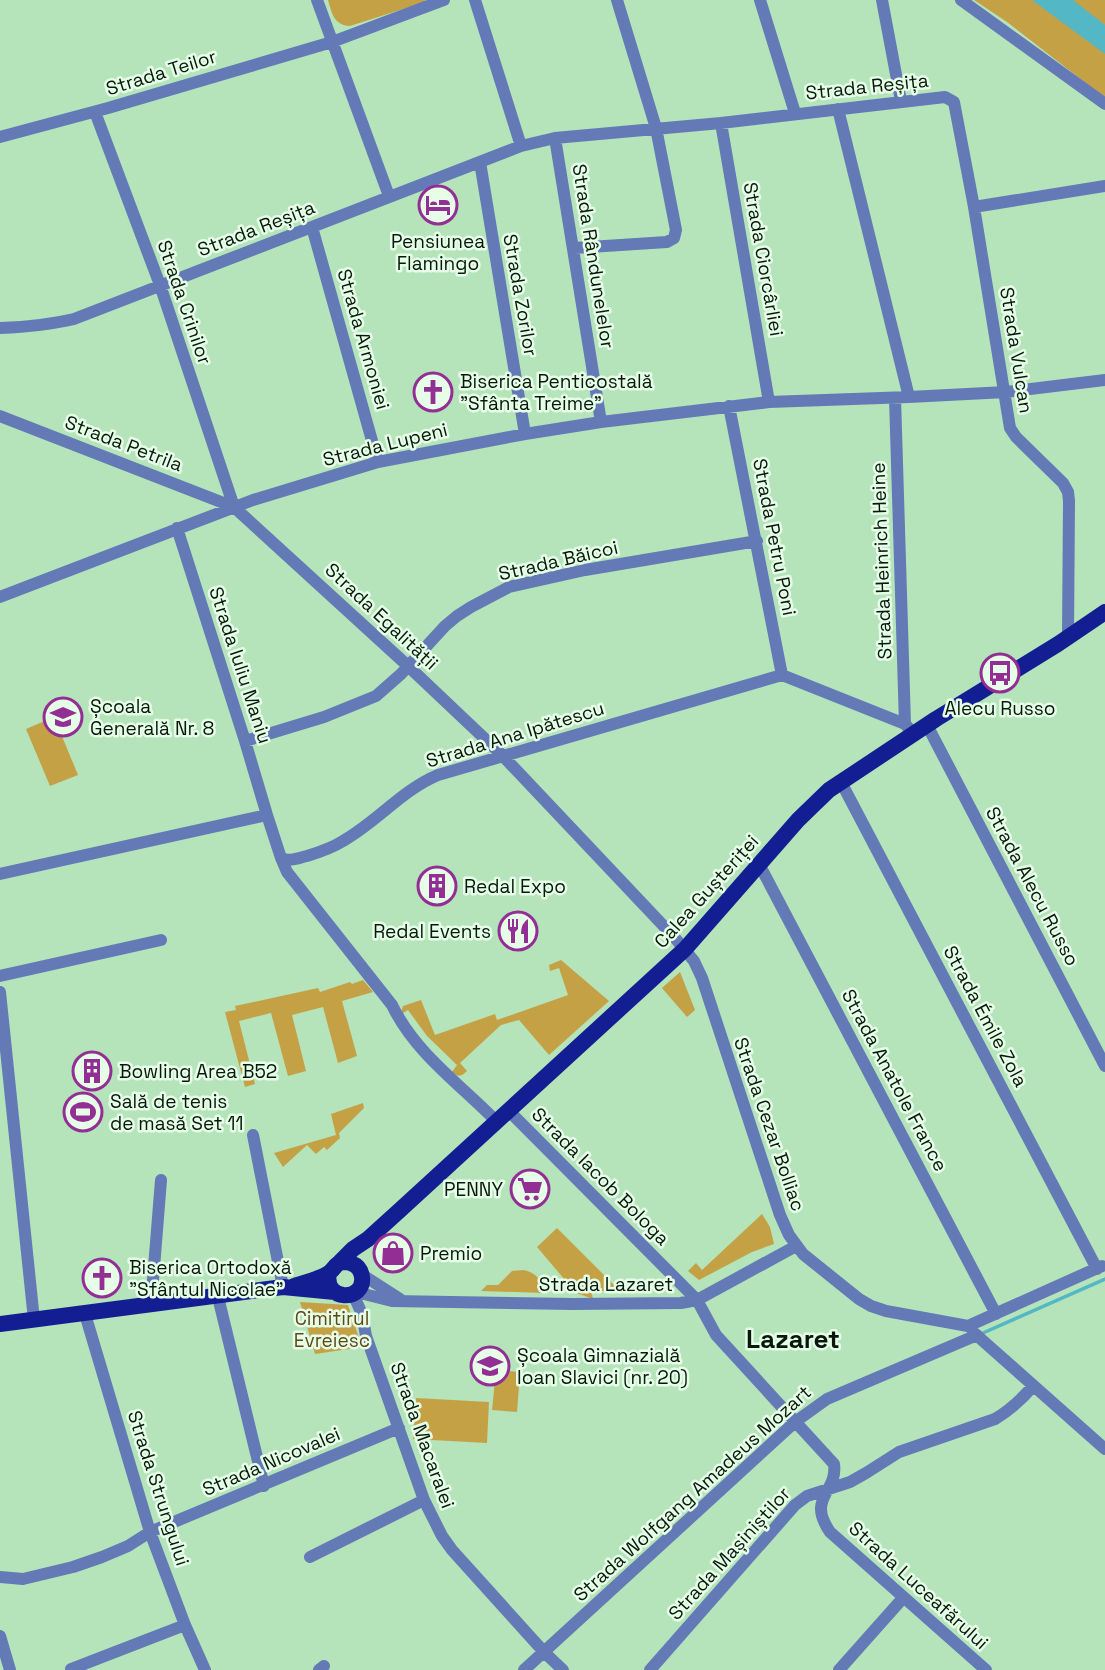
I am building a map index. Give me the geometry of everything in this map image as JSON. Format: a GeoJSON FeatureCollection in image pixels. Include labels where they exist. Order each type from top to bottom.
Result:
{"type":"FeatureCollection","features":[{"type":"Feature","properties":{"kind":"main road","name":"Calea Gușteriței"},"geometry":{"type":"LineString","coordinates":[[0,1324],[287,1287],[335,1268],[685,949],[808,810],[915,727],[1068,637],[1105,612]]}},
{"type":"Feature","properties":{"kind":"main road","name":"Calea Gușteriței"},"geometry":{"type":"LineString","coordinates":[[359,1270],[359,1257],[368,1239]]}},
{"type":"Feature","properties":{"kind":"main road"},"geometry":{"type":"LineString","coordinates":[[349,1262],[359,1270],[362,1283],[355,1293],[344,1296],[335,1292],[329,1284],[335,1268],[349,1262]]}},
{"type":"Feature","properties":{"kind":"main road","name":"Calea Gușteriței"},"geometry":{"type":"LineString","coordinates":[[287,1287],[335,1292]]}},
{"type":"Feature","properties":{"kind":"street"},"geometry":{"type":"LineString","coordinates":[[317,0],[389,196]]}},
{"type":"Feature","properties":{"kind":"street"},"geometry":{"type":"LineString","coordinates":[[332,42],[444,0]]}},
{"type":"Feature","properties":{"kind":"street"},"geometry":{"type":"LineString","coordinates":[[475,0],[521,146]]}},
{"type":"Feature","properties":{"kind":"street"},"geometry":{"type":"LineString","coordinates":[[574,248],[667,243],[674,238],[676,230],[656,128],[617,0]]}},
{"type":"Feature","properties":{"kind":"street","name":"Strada Reșița"},"geometry":{"type":"LineString","coordinates":[[760,0],[794,113]]}},
{"type":"Feature","properties":{"kind":"street"},"geometry":{"type":"LineString","coordinates":[[882,0],[901,101]]}},
{"type":"Feature","properties":{"kind":"street"},"geometry":{"type":"LineString","coordinates":[[961,0],[1105,104]]}},
{"type":"Feature","properties":{"kind":"street","name":"Strada Teilor"},"geometry":{"type":"LineString","coordinates":[[0,136],[95,112],[332,42]]}},
{"type":"Feature","properties":{"kind":"street","name":"Strada Reșița"},"geometry":{"type":"LineString","coordinates":[[0,328],[41,326],[74,318],[521,146],[555,138],[721,123],[945,97]]}},
{"type":"Feature","properties":{"kind":"street","name":"Strada Vulcan"},"geometry":{"type":"LineString","coordinates":[[945,97],[954,103],[1006,391],[1010,428],[1063,483],[1068,492],[1068,637]]}},
{"type":"Feature","properties":{"kind":"street"},"geometry":{"type":"LineString","coordinates":[[838,109],[909,397]]}},
{"type":"Feature","properties":{"kind":"street","name":"Strada Crinilor"},"geometry":{"type":"LineString","coordinates":[[95,112],[160,285],[234,507]]}},
{"type":"Feature","properties":{"kind":"street","name":"Strada Ciorcârliei"},"geometry":{"type":"LineString","coordinates":[[721,123],[769,402]]}},
{"type":"Feature","properties":{"kind":"street","name":"Strada Rândunelelor"},"geometry":{"type":"LineString","coordinates":[[555,138],[601,422]]}},
{"type":"Feature","properties":{"kind":"street","name":"Strada Zorilor"},"geometry":{"type":"LineString","coordinates":[[480,162],[525,434]]}},
{"type":"Feature","properties":{"kind":"street"},"geometry":{"type":"LineString","coordinates":[[974,207],[1105,186]]}},
{"type":"Feature","properties":{"kind":"street","name":"Strada Armoniei"},"geometry":{"type":"LineString","coordinates":[[312,227],[378,462]]}},
{"type":"Feature","properties":{"kind":"street","name":"Strada Lupeni"},"geometry":{"type":"LineString","coordinates":[[0,597],[234,507],[378,462],[525,434],[729,406],[1006,391],[1105,380]]}},
{"type":"Feature","properties":{"kind":"street","name":"Strada Heinrich Heine"},"geometry":{"type":"LineString","coordinates":[[895,398],[915,727]]}},
{"type":"Feature","properties":{"kind":"street","name":"Strada Petru Poni"},"geometry":{"type":"LineString","coordinates":[[729,406],[782,675]]}},
{"type":"Feature","properties":{"kind":"street","name":"Strada Petrila"},"geometry":{"type":"LineString","coordinates":[[0,416],[234,507]]}},
{"type":"Feature","properties":{"kind":"street","name":"Strada Egalității"},"geometry":{"type":"LineString","coordinates":[[234,507],[502,755],[685,949]]}},
{"type":"Feature","properties":{"kind":"street","name":"Strada Iuliu Maniu"},"geometry":{"type":"LineString","coordinates":[[177,528],[267,815]]}},
{"type":"Feature","properties":{"kind":"street","name":"Strada Băicoi"},"geometry":{"type":"LineString","coordinates":[[245,741],[324,717],[376,696],[457,616],[509,587],[584,570],[757,541]]}},
{"type":"Feature","properties":{"kind":"street"},"geometry":{"type":"LineString","coordinates":[[782,675],[915,727]]}},
{"type":"Feature","properties":{"kind":"street","name":"Strada Ana Ipătescu"},"geometry":{"type":"LineString","coordinates":[[281,858],[294,859],[345,841],[427,780],[438,775],[782,675]]}},
{"type":"Feature","properties":{"kind":"street","name":"Strada Alecu Russo"},"geometry":{"type":"LineString","coordinates":[[915,727],[1105,1066]]}},
{"type":"Feature","properties":{"kind":"street","name":"Strada Émile Zola"},"geometry":{"type":"LineString","coordinates":[[841,782],[1101,1267]]}},
{"type":"Feature","properties":{"kind":"street"},"geometry":{"type":"LineString","coordinates":[[0,874],[267,815],[281,858]]}},
{"type":"Feature","properties":{"kind":"street","name":"Strada Iacob Bologa"},"geometry":{"type":"LineString","coordinates":[[281,858],[287,872],[392,1005],[415,1041],[502,1115],[696,1300],[716,1335],[795,1422]]}},
{"type":"Feature","properties":{"kind":"street","name":"Strada Anatole France"},"geometry":{"type":"LineString","coordinates":[[759,864],[996,1314]]}},
{"type":"Feature","properties":{"kind":"street"},"geometry":{"type":"LineString","coordinates":[[0,976],[161,940]]}},
{"type":"Feature","properties":{"kind":"street","name":"Strada Cezar Bolliac"},"geometry":{"type":"LineString","coordinates":[[685,949],[699,971],[779,1215],[796,1246],[871,1306],[973,1331]]}},
{"type":"Feature","properties":{"kind":"street"},"geometry":{"type":"LineString","coordinates":[[0,992],[34,1320]]}},
{"type":"Feature","properties":{"kind":"street"},"geometry":{"type":"LineString","coordinates":[[253,1135],[287,1287]]}},
{"type":"Feature","properties":{"kind":"street"},"geometry":{"type":"LineString","coordinates":[[151,1305],[161,1180]]}},
{"type":"Feature","properties":{"kind":"street","name":"Strada Lazaret"},"geometry":{"type":"LineString","coordinates":[[355,1293],[392,1301],[665,1304],[696,1300],[796,1246]]}},
{"type":"Feature","properties":{"kind":"street","name":"Strada Wolfgang Amadeus Mozart"},"geometry":{"type":"LineString","coordinates":[[524,1670],[795,1422],[827,1398],[973,1331],[996,1314],[1101,1267]]}},
{"type":"Feature","properties":{"kind":"street"},"geometry":{"type":"LineString","coordinates":[[359,1270],[403,1300]]}},
{"type":"Feature","properties":{"kind":"street","name":"Strada Macaralei"},"geometry":{"type":"LineString","coordinates":[[355,1293],[366,1336],[424,1500],[442,1536],[563,1670]]}},
{"type":"Feature","properties":{"kind":"street"},"geometry":{"type":"LineString","coordinates":[[218,1297],[264,1486]]}},
{"type":"Feature","properties":{"kind":"street","name":"Strada Strungului"},"geometry":{"type":"LineString","coordinates":[[85,1314],[150,1532],[205,1670]]}},
{"type":"Feature","properties":{"kind":"street"},"geometry":{"type":"LineString","coordinates":[[973,1331],[1105,1449]]}},
{"type":"Feature","properties":{"kind":"street","name":"Strada Mașiniștilor"},"geometry":{"type":"LineString","coordinates":[[650,1670],[795,1505],[807,1496],[858,1478],[899,1452],[995,1419],[1033,1386]]}},
{"type":"Feature","properties":{"kind":"street","name":"Strada Luceafărului"},"geometry":{"type":"LineString","coordinates":[[795,1422],[834,1464],[835,1473],[820,1511],[830,1532],[986,1670]]}},
{"type":"Feature","properties":{"kind":"street","name":"Strada Nicovalei"},"geometry":{"type":"LineString","coordinates":[[0,1577],[23,1579],[74,1567],[102,1557],[128,1546],[150,1532],[399,1428]]}},
{"type":"Feature","properties":{"kind":"street"},"geometry":{"type":"LineString","coordinates":[[310,1557],[424,1500]]}},
{"type":"Feature","properties":{"kind":"street"},"geometry":{"type":"LineString","coordinates":[[839,1670],[903,1598]]}},
{"type":"Feature","properties":{"kind":"street"},"geometry":{"type":"LineString","coordinates":[[71,1669],[186,1625]]}},
{"type":"Feature","properties":{"kind":"street"},"geometry":{"type":"LineString","coordinates":[[0,1636],[10,1670]]}},
{"type":"Feature","properties":{"kind":"green space"},"geometry":{"type":"Polygon","coordinates":[[[328,0],[425,2],[350,26],[337,21],[328,0]]]}},
{"type":"Feature","properties":{"kind":"green space"},"geometry":{"type":"Polygon","coordinates":[[[974,0],[1105,0],[1105,98],[1007,22],[974,0]]]}},
{"type":"Feature","properties":{"kind":"green space"},"geometry":{"type":"Polygon","coordinates":[[[54,717],[78,775],[50,786],[26,729],[54,717]]]}},
{"type":"Feature","properties":{"kind":"green space"},"geometry":{"type":"Polygon","coordinates":[[[561,960],[609,1001],[549,1055],[519,1020],[501,1025],[460,1063],[467,1071],[458,1075],[452,1072],[457,1065],[427,1036],[408,1010],[400,1015],[403,1006],[421,1000],[435,1035],[495,1014],[497,1020],[568,995],[559,968],[550,971],[549,965],[561,960]]]}},
{"type":"Feature","properties":{"kind":"green space"},"geometry":{"type":"Polygon","coordinates":[[[680,972],[695,1010],[687,1017],[662,988],[680,972]]]}},
{"type":"Feature","properties":{"kind":"green space"},"geometry":{"type":"Polygon","coordinates":[[[363,980],[373,992],[342,1001],[357,1056],[338,1063],[323,1007],[292,1015],[306,1071],[288,1076],[271,1013],[239,1021],[255,1084],[245,1087],[225,1012],[236,1010],[235,1006],[318,988],[320,992],[363,980]]]}},
{"type":"Feature","properties":{"kind":"green space"},"geometry":{"type":"Polygon","coordinates":[[[363,1103],[364,1108],[339,1133],[340,1138],[327,1150],[324,1147],[316,1154],[307,1145],[283,1167],[274,1153],[336,1135],[331,1114],[363,1103]]]}},
{"type":"Feature","properties":{"kind":"green space"},"geometry":{"type":"Polygon","coordinates":[[[762,1214],[770,1227],[774,1244],[752,1252],[699,1280],[688,1271],[696,1263],[702,1270],[762,1214]]]}},
{"type":"Feature","properties":{"kind":"green space"},"geometry":{"type":"Polygon","coordinates":[[[557,1228],[619,1291],[591,1291],[593,1299],[576,1293],[537,1247],[557,1228]]]}},
{"type":"Feature","properties":{"kind":"green space"},"geometry":{"type":"Polygon","coordinates":[[[523,1270],[538,1277],[545,1293],[481,1291],[487,1285],[498,1285],[512,1271],[523,1270]]]}},
{"type":"Feature","properties":{"kind":"green space","name":"Cimitirul Evreiesc"},"geometry":{"type":"Polygon","coordinates":[[[300,1302],[348,1305],[362,1347],[315,1354],[300,1302]]]}},
{"type":"Feature","properties":{"kind":"green space"},"geometry":{"type":"Polygon","coordinates":[[[496,1370],[520,1372],[517,1412],[492,1410],[496,1370]]]}},
{"type":"Feature","properties":{"kind":"green space"},"geometry":{"type":"Polygon","coordinates":[[[416,1398],[489,1402],[487,1443],[413,1439],[416,1398]]]}},
{"type":"Feature","properties":{"kind":"water"},"geometry":{"type":"Polygon","coordinates":[[[1032,0],[1073,0],[1105,25],[1105,54],[1032,0]]]}},
{"type":"Feature","properties":{"kind":"waterway"},"geometry":{"type":"LineString","coordinates":[[983,1333],[1105,1279]]}},
{"type":"Feature","properties":{"kind":"place","name":"Pensiunea Flamingo"},"geometry":{"type":"Point","coordinates":[438,205]}},
{"type":"Feature","properties":{"kind":"place","name":"Biserica Penticostală \"Sfânta Treime\""},"geometry":{"type":"Point","coordinates":[433,392]}},
{"type":"Feature","properties":{"kind":"place","name":"Alecu Russo"},"geometry":{"type":"Point","coordinates":[1000,673]}},
{"type":"Feature","properties":{"kind":"place","name":"Școala Generală Nr. 8"},"geometry":{"type":"Point","coordinates":[63,717]}},
{"type":"Feature","properties":{"kind":"place","name":"Redal Expo"},"geometry":{"type":"Point","coordinates":[437,886]}},
{"type":"Feature","properties":{"kind":"place","name":"Redal Events"},"geometry":{"type":"Point","coordinates":[518,931]}},
{"type":"Feature","properties":{"kind":"place","name":"Bowling Area B52"},"geometry":{"type":"Point","coordinates":[92,1071]}},
{"type":"Feature","properties":{"kind":"place","name":"Sală de tenis de masă Set 11"},"geometry":{"type":"Point","coordinates":[83,1112]}},
{"type":"Feature","properties":{"kind":"place","name":"PENNY"},"geometry":{"type":"Point","coordinates":[530,1189]}},
{"type":"Feature","properties":{"kind":"place","name":"Premio"},"geometry":{"type":"Point","coordinates":[393,1253]}},
{"type":"Feature","properties":{"kind":"place","name":"Biserica Ortodoxă \"Sfântul Nicolae\""},"geometry":{"type":"Point","coordinates":[102,1278]}},
{"type":"Feature","properties":{"kind":"place","name":"Școala Gimnazială Ioan Slavici (nr. 20)"},"geometry":{"type":"Point","coordinates":[490,1366]}},
{"type":"Feature","properties":{"kind":"district","name":"Lazaret"},"geometry":{"type":"Point","coordinates":[793,1339]}}]}
